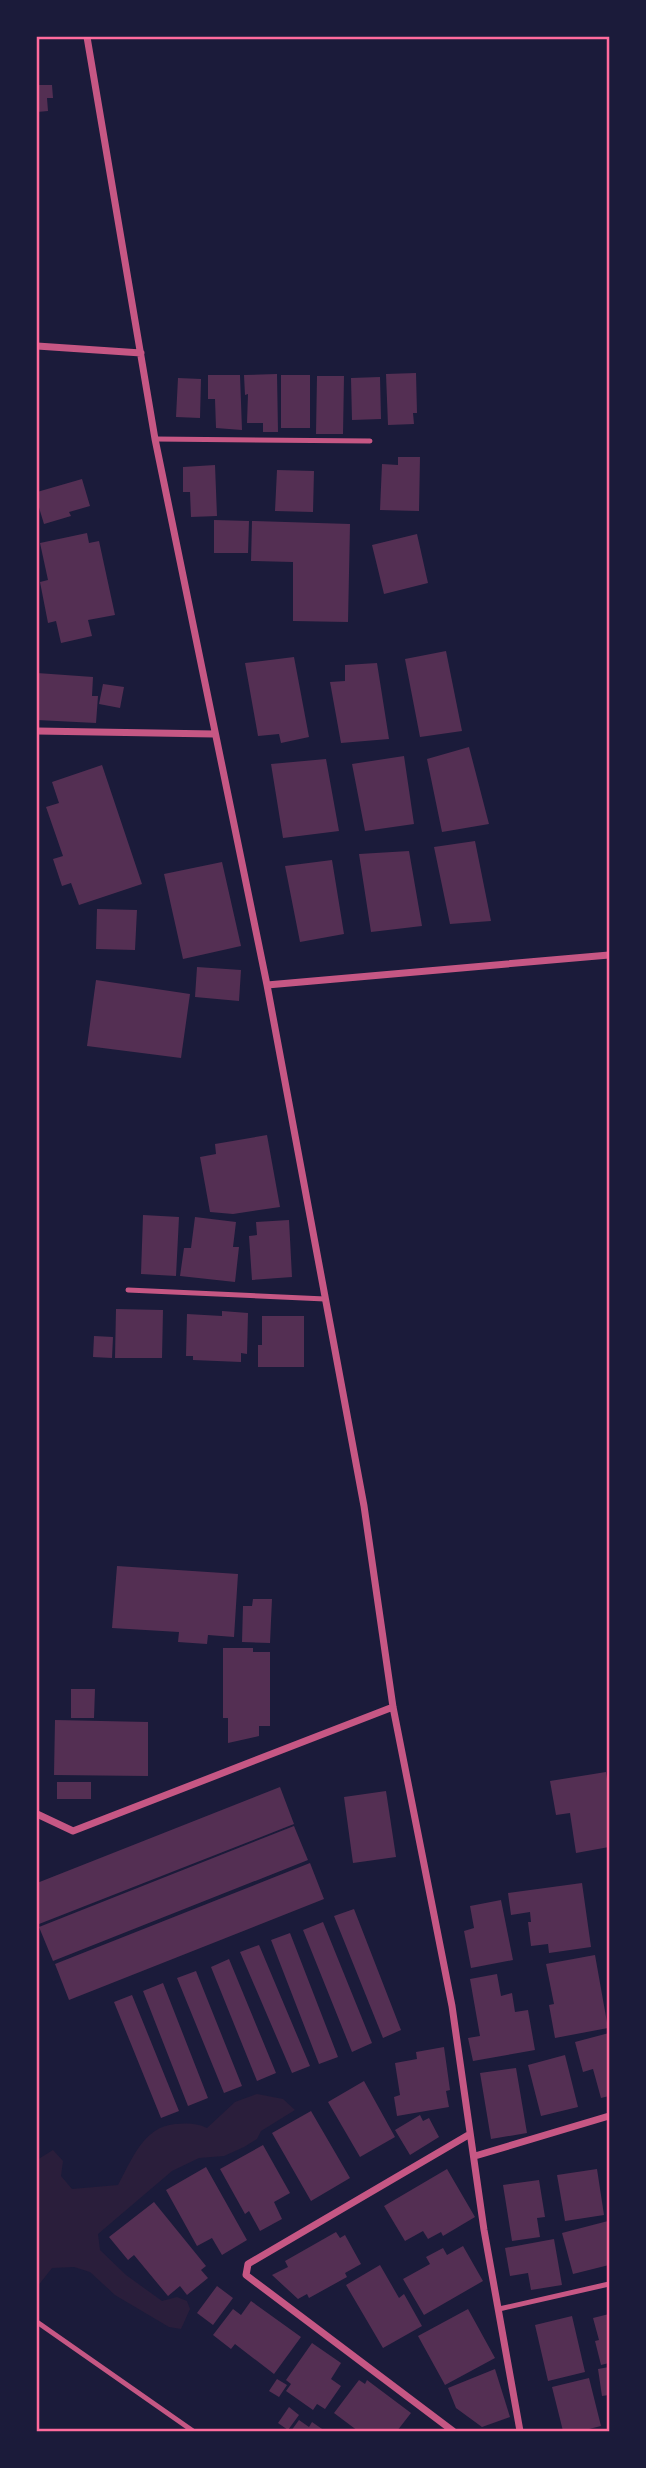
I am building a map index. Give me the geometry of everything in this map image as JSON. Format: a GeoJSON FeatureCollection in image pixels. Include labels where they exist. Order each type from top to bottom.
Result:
{"type":"FeatureCollection","features":[{"type":"Feature","properties":{"kind":"street"},"geometry":{"type":"LineString","coordinates":[[88,37],[155,439],[267,985],[364,1506],[393,1707],[452,2006],[484,2230],[520,2431]]}},
{"type":"Feature","properties":{"kind":"street"},"geometry":{"type":"LineString","coordinates":[[37,346],[141,353]]}},
{"type":"Feature","properties":{"kind":"street"},"geometry":{"type":"LineString","coordinates":[[37,732],[214,734]]}},
{"type":"Feature","properties":{"kind":"street"},"geometry":{"type":"LineString","coordinates":[[267,985],[609,955]]}},
{"type":"Feature","properties":{"kind":"street"},"geometry":{"type":"LineString","coordinates":[[37,1814],[72,1830],[393,1707]]}},
{"type":"Feature","properties":{"kind":"street"},"geometry":{"type":"LineString","coordinates":[[475,2156],[609,2116]]}},
{"type":"Feature","properties":{"kind":"street"},"geometry":{"type":"LineString","coordinates":[[453,2431],[246,2275],[248,2264],[470,2134]]}},
{"type":"Feature","properties":{"kind":"lane"},"geometry":{"type":"LineString","coordinates":[[155,439],[370,441]]}},
{"type":"Feature","properties":{"kind":"lane"},"geometry":{"type":"LineString","coordinates":[[128,1290],[325,1299]]}},
{"type":"Feature","properties":{"kind":"lane"},"geometry":{"type":"LineString","coordinates":[[499,2309],[609,2284]]}},
{"type":"Feature","properties":{"kind":"lane"},"geometry":{"type":"LineString","coordinates":[[37,2322],[192,2431]]}},
{"type":"Feature","properties":{"kind":"shaded area"},"geometry":{"type":"Polygon","coordinates":[[[257,2094],[283,2099],[295,2110],[261,2131],[257,2139],[244,2147],[224,2156],[199,2158],[172,2171],[98,2234],[100,2250],[126,2275],[162,2301],[177,2297],[187,2301],[190,2309],[181,2329],[169,2327],[115,2295],[90,2272],[74,2267],[52,2268],[37,2287],[37,2160],[53,2150],[63,2161],[61,2176],[72,2189],[118,2185],[140,2146],[155,2131],[164,2126],[180,2124],[195,2124],[207,2128],[235,2102],[257,2094]]]}},
{"type":"Feature","properties":{"kind":"building"},"geometry":{"type":"Polygon","coordinates":[[[37,85],[52,85],[53,98],[47,98],[48,111],[37,112],[37,85]]]}},
{"type":"Feature","properties":{"kind":"building"},"geometry":{"type":"Polygon","coordinates":[[[416,373],[417,413],[413,413],[414,424],[388,425],[386,374],[416,373]]]}},
{"type":"Feature","properties":{"kind":"building"},"geometry":{"type":"Polygon","coordinates":[[[277,374],[278,432],[263,432],[263,423],[247,423],[248,394],[245,395],[244,375],[277,374]]]}},
{"type":"Feature","properties":{"kind":"building"},"geometry":{"type":"Polygon","coordinates":[[[208,375],[240,375],[242,430],[216,428],[215,399],[208,399],[208,375]]]}},
{"type":"Feature","properties":{"kind":"building"},"geometry":{"type":"Polygon","coordinates":[[[281,375],[310,375],[310,428],[281,428],[281,375]]]}},
{"type":"Feature","properties":{"kind":"building"},"geometry":{"type":"Polygon","coordinates":[[[317,376],[344,376],[343,434],[316,434],[317,376]]]}},
{"type":"Feature","properties":{"kind":"building"},"geometry":{"type":"Polygon","coordinates":[[[380,377],[381,419],[352,420],[351,378],[380,377]]]}},
{"type":"Feature","properties":{"kind":"building"},"geometry":{"type":"Polygon","coordinates":[[[178,378],[201,379],[200,418],[176,417],[178,378]]]}},
{"type":"Feature","properties":{"kind":"building"},"geometry":{"type":"Polygon","coordinates":[[[398,457],[420,457],[419,511],[380,510],[382,464],[398,465],[398,457]]]}},
{"type":"Feature","properties":{"kind":"building"},"geometry":{"type":"Polygon","coordinates":[[[215,465],[217,516],[191,517],[190,492],[183,492],[183,467],[215,465]]]}},
{"type":"Feature","properties":{"kind":"building"},"geometry":{"type":"Polygon","coordinates":[[[277,470],[314,471],[313,512],[275,511],[277,470]]]}},
{"type":"Feature","properties":{"kind":"building"},"geometry":{"type":"Polygon","coordinates":[[[82,479],[90,506],[69,512],[71,516],[44,524],[37,492],[82,479]]]}},
{"type":"Feature","properties":{"kind":"building"},"geometry":{"type":"Polygon","coordinates":[[[214,520],[249,521],[248,553],[214,553],[214,520]]]}},
{"type":"Feature","properties":{"kind":"building"},"geometry":{"type":"Polygon","coordinates":[[[252,521],[350,524],[348,622],[293,621],[293,562],[251,561],[252,521]]]}},
{"type":"Feature","properties":{"kind":"building"},"geometry":{"type":"Polygon","coordinates":[[[87,533],[89,543],[99,541],[115,615],[88,620],[92,636],[61,643],[56,621],[48,623],[40,582],[48,580],[40,543],[87,533]]]}},
{"type":"Feature","properties":{"kind":"building"},"geometry":{"type":"Polygon","coordinates":[[[417,534],[428,583],[384,594],[372,545],[417,534]]]}},
{"type":"Feature","properties":{"kind":"building"},"geometry":{"type":"Polygon","coordinates":[[[446,651],[462,731],[420,737],[405,659],[446,651]]]}},
{"type":"Feature","properties":{"kind":"building"},"geometry":{"type":"Polygon","coordinates":[[[294,657],[309,737],[281,743],[279,734],[258,736],[245,663],[294,657]]]}},
{"type":"Feature","properties":{"kind":"building"},"geometry":{"type":"Polygon","coordinates":[[[377,663],[389,739],[341,743],[330,682],[345,681],[345,665],[377,663]]]}},
{"type":"Feature","properties":{"kind":"building"},"geometry":{"type":"Polygon","coordinates":[[[37,673],[93,677],[92,696],[98,696],[96,723],[37,720],[37,673]]]}},
{"type":"Feature","properties":{"kind":"building"},"geometry":{"type":"Polygon","coordinates":[[[103,684],[124,687],[120,708],[99,704],[103,684]]]}},
{"type":"Feature","properties":{"kind":"building"},"geometry":{"type":"Polygon","coordinates":[[[469,747],[489,824],[442,832],[427,759],[469,747]]]}},
{"type":"Feature","properties":{"kind":"building"},"geometry":{"type":"Polygon","coordinates":[[[404,756],[414,824],[365,831],[352,764],[404,756]]]}},
{"type":"Feature","properties":{"kind":"building"},"geometry":{"type":"Polygon","coordinates":[[[326,759],[339,831],[283,838],[271,764],[326,759]]]}},
{"type":"Feature","properties":{"kind":"building"},"geometry":{"type":"Polygon","coordinates":[[[102,765],[142,884],[79,905],[71,883],[62,886],[53,859],[63,856],[46,807],[59,803],[52,782],[102,765]]]}},
{"type":"Feature","properties":{"kind":"building"},"geometry":{"type":"Polygon","coordinates":[[[475,841],[491,921],[450,924],[434,847],[475,841]]]}},
{"type":"Feature","properties":{"kind":"building"},"geometry":{"type":"Polygon","coordinates":[[[409,851],[422,926],[371,932],[359,854],[409,851]]]}},
{"type":"Feature","properties":{"kind":"building"},"geometry":{"type":"Polygon","coordinates":[[[332,860],[344,934],[300,942],[285,866],[332,860]]]}},
{"type":"Feature","properties":{"kind":"building"},"geometry":{"type":"Polygon","coordinates":[[[222,862],[241,946],[183,959],[164,874],[222,862]]]}},
{"type":"Feature","properties":{"kind":"building"},"geometry":{"type":"Polygon","coordinates":[[[97,909],[137,910],[135,950],[96,949],[97,909]]]}},
{"type":"Feature","properties":{"kind":"building"},"geometry":{"type":"Polygon","coordinates":[[[197,967],[241,970],[239,1001],[195,997],[197,967]]]}},
{"type":"Feature","properties":{"kind":"building"},"geometry":{"type":"Polygon","coordinates":[[[96,980],[190,994],[181,1058],[87,1046],[96,980]]]}},
{"type":"Feature","properties":{"kind":"building"},"geometry":{"type":"Polygon","coordinates":[[[267,1135],[280,1207],[233,1214],[210,1212],[200,1157],[216,1154],[215,1144],[267,1135]]]}},
{"type":"Feature","properties":{"kind":"building"},"geometry":{"type":"Polygon","coordinates":[[[143,1215],[179,1217],[176,1276],[141,1274],[143,1215]]]}},
{"type":"Feature","properties":{"kind":"building"},"geometry":{"type":"Polygon","coordinates":[[[195,1217],[236,1222],[233,1247],[239,1247],[235,1282],[180,1276],[184,1248],[191,1248],[195,1217]]]}},
{"type":"Feature","properties":{"kind":"building"},"geometry":{"type":"Polygon","coordinates":[[[289,1220],[292,1277],[252,1280],[249,1236],[257,1235],[256,1222],[289,1220]]]}},
{"type":"Feature","properties":{"kind":"building"},"geometry":{"type":"Polygon","coordinates":[[[116,1309],[163,1310],[162,1358],[115,1358],[116,1309]]]}},
{"type":"Feature","properties":{"kind":"building"},"geometry":{"type":"Polygon","coordinates":[[[222,1311],[248,1313],[247,1354],[241,1353],[241,1362],[193,1360],[193,1356],[186,1356],[187,1314],[222,1316],[222,1311]]]}},
{"type":"Feature","properties":{"kind":"building"},"geometry":{"type":"Polygon","coordinates":[[[262,1316],[304,1316],[304,1367],[258,1367],[258,1345],[262,1345],[262,1316]]]}},
{"type":"Feature","properties":{"kind":"building"},"geometry":{"type":"Polygon","coordinates":[[[94,1336],[113,1337],[112,1358],[93,1357],[94,1336]]]}},
{"type":"Feature","properties":{"kind":"building"},"geometry":{"type":"Polygon","coordinates":[[[117,1566],[238,1574],[234,1637],[208,1635],[207,1644],[178,1642],[179,1632],[112,1628],[117,1566]]]}},
{"type":"Feature","properties":{"kind":"building"},"geometry":{"type":"Polygon","coordinates":[[[253,1599],[272,1599],[270,1643],[242,1642],[243,1606],[252,1606],[253,1599]]]}},
{"type":"Feature","properties":{"kind":"building"},"geometry":{"type":"Polygon","coordinates":[[[223,1648],[253,1648],[253,1652],[270,1652],[270,1726],[259,1726],[259,1736],[228,1743],[228,1718],[223,1718],[223,1648]]]}},
{"type":"Feature","properties":{"kind":"building"},"geometry":{"type":"Polygon","coordinates":[[[71,1689],[95,1689],[94,1718],[71,1718],[71,1689]]]}},
{"type":"Feature","properties":{"kind":"building"},"geometry":{"type":"Polygon","coordinates":[[[55,1720],[148,1722],[148,1776],[54,1775],[55,1720]]]}},
{"type":"Feature","properties":{"kind":"building"},"geometry":{"type":"Polygon","coordinates":[[[606,1772],[609,1792],[609,1847],[576,1853],[570,1813],[556,1815],[550,1781],[606,1772]]]}},
{"type":"Feature","properties":{"kind":"building"},"geometry":{"type":"Polygon","coordinates":[[[57,1782],[91,1782],[91,1799],[57,1799],[57,1782]]]}},
{"type":"Feature","properties":{"kind":"building"},"geometry":{"type":"Polygon","coordinates":[[[280,1787],[294,1824],[39,1924],[37,1883],[280,1787]]]}},
{"type":"Feature","properties":{"kind":"building"},"geometry":{"type":"Polygon","coordinates":[[[386,1791],[396,1857],[353,1863],[344,1797],[386,1791]]]}},
{"type":"Feature","properties":{"kind":"building"},"geometry":{"type":"Polygon","coordinates":[[[294,1826],[308,1860],[53,1961],[39,1927],[294,1826]]]}},
{"type":"Feature","properties":{"kind":"building"},"geometry":{"type":"Polygon","coordinates":[[[310,1863],[324,1899],[69,2000],[55,1964],[310,1863]]]}},
{"type":"Feature","properties":{"kind":"building"},"geometry":{"type":"Polygon","coordinates":[[[582,1883],[591,1947],[549,1953],[548,1944],[531,1946],[528,1922],[531,1922],[530,1912],[511,1915],[508,1893],[582,1883]]]}},
{"type":"Feature","properties":{"kind":"building"},"geometry":{"type":"Polygon","coordinates":[[[501,1900],[513,1960],[471,1968],[464,1931],[474,1928],[470,1906],[501,1900]]]}},
{"type":"Feature","properties":{"kind":"building"},"geometry":{"type":"Polygon","coordinates":[[[354,1909],[401,2030],[383,2038],[334,1916],[354,1909]]]}},
{"type":"Feature","properties":{"kind":"building"},"geometry":{"type":"Polygon","coordinates":[[[323,1922],[372,2043],[352,2052],[303,1930],[323,1922]]]}},
{"type":"Feature","properties":{"kind":"building"},"geometry":{"type":"Polygon","coordinates":[[[290,1933],[338,2057],[319,2064],[271,1940],[290,1933]]]}},
{"type":"Feature","properties":{"kind":"building"},"geometry":{"type":"Polygon","coordinates":[[[259,1945],[310,2066],[292,2073],[240,1952],[259,1945]]]}},
{"type":"Feature","properties":{"kind":"building"},"geometry":{"type":"Polygon","coordinates":[[[595,1955],[608,2028],[555,2038],[549,2005],[554,2004],[546,1964],[595,1955]]]}},
{"type":"Feature","properties":{"kind":"building"},"geometry":{"type":"Polygon","coordinates":[[[229,1959],[276,2073],[257,2081],[211,1967],[229,1959]]]}},
{"type":"Feature","properties":{"kind":"building"},"geometry":{"type":"Polygon","coordinates":[[[196,1971],[242,2086],[224,2093],[177,1978],[196,1971]]]}},
{"type":"Feature","properties":{"kind":"building"},"geometry":{"type":"Polygon","coordinates":[[[497,1974],[501,1996],[512,1993],[515,2012],[528,2010],[535,2050],[473,2061],[468,2038],[480,2036],[470,1979],[497,1974]]]}},
{"type":"Feature","properties":{"kind":"building"},"geometry":{"type":"Polygon","coordinates":[[[163,1983],[208,2098],[188,2106],[143,1991],[163,1983]]]}},
{"type":"Feature","properties":{"kind":"building"},"geometry":{"type":"Polygon","coordinates":[[[132,1995],[179,2111],[161,2118],[114,2002],[132,1995]]]}},
{"type":"Feature","properties":{"kind":"building"},"geometry":{"type":"Polygon","coordinates":[[[609,2033],[609,2096],[601,2098],[593,2069],[583,2072],[575,2042],[609,2033]]]}},
{"type":"Feature","properties":{"kind":"building"},"geometry":{"type":"Polygon","coordinates":[[[444,2047],[450,2090],[446,2091],[449,2107],[397,2116],[394,2097],[400,2095],[395,2063],[417,2059],[416,2052],[444,2047]]]}},
{"type":"Feature","properties":{"kind":"building"},"geometry":{"type":"Polygon","coordinates":[[[565,2055],[578,2107],[541,2116],[528,2065],[565,2055]]]}},
{"type":"Feature","properties":{"kind":"building"},"geometry":{"type":"Polygon","coordinates":[[[516,2068],[527,2133],[491,2139],[480,2073],[516,2068]]]}},
{"type":"Feature","properties":{"kind":"building"},"geometry":{"type":"Polygon","coordinates":[[[364,2081],[395,2137],[360,2157],[328,2102],[364,2081]]]}},
{"type":"Feature","properties":{"kind":"building"},"geometry":{"type":"Polygon","coordinates":[[[311,2111],[350,2178],[311,2201],[272,2133],[311,2111]]]}},
{"type":"Feature","properties":{"kind":"building"},"geometry":{"type":"Polygon","coordinates":[[[420,2115],[423,2121],[429,2118],[439,2137],[410,2155],[395,2130],[420,2115]]]}},
{"type":"Feature","properties":{"kind":"building"},"geometry":{"type":"Polygon","coordinates":[[[263,2145],[290,2193],[274,2202],[282,2219],[260,2231],[249,2211],[245,2214],[220,2169],[263,2145]]]}},
{"type":"Feature","properties":{"kind":"building"},"geometry":{"type":"Polygon","coordinates":[[[206,2167],[247,2240],[222,2255],[212,2238],[197,2246],[166,2190],[206,2167]]]}},
{"type":"Feature","properties":{"kind":"building"},"geometry":{"type":"Polygon","coordinates":[[[447,2169],[475,2217],[443,2236],[441,2232],[428,2239],[423,2231],[405,2241],[384,2206],[447,2169]]]}},
{"type":"Feature","properties":{"kind":"building"},"geometry":{"type":"Polygon","coordinates":[[[597,2169],[604,2215],[565,2221],[557,2175],[597,2169]]]}},
{"type":"Feature","properties":{"kind":"building"},"geometry":{"type":"Polygon","coordinates":[[[539,2180],[545,2217],[537,2218],[540,2237],[512,2241],[503,2185],[539,2180]]]}},
{"type":"Feature","properties":{"kind":"building"},"geometry":{"type":"Polygon","coordinates":[[[154,2202],[206,2266],[201,2270],[208,2278],[187,2295],[180,2286],[168,2296],[134,2255],[128,2260],[109,2237],[154,2202]]]}},
{"type":"Feature","properties":{"kind":"building"},"geometry":{"type":"Polygon","coordinates":[[[608,2221],[609,2265],[573,2274],[562,2233],[608,2221]]]}},
{"type":"Feature","properties":{"kind":"building"},"geometry":{"type":"Polygon","coordinates":[[[336,2232],[340,2238],[345,2235],[361,2264],[345,2273],[347,2277],[309,2298],[307,2294],[298,2299],[272,2275],[288,2267],[285,2261],[336,2232]]]}},
{"type":"Feature","properties":{"kind":"building"},"geometry":{"type":"Polygon","coordinates":[[[554,2239],[562,2285],[531,2290],[528,2273],[510,2276],[505,2248],[554,2239]]]}},
{"type":"Feature","properties":{"kind":"building"},"geometry":{"type":"Polygon","coordinates":[[[463,2246],[483,2281],[424,2315],[403,2279],[430,2264],[426,2257],[443,2248],[447,2255],[463,2246]]]}},
{"type":"Feature","properties":{"kind":"building"},"geometry":{"type":"Polygon","coordinates":[[[380,2265],[399,2298],[404,2294],[422,2326],[383,2348],[346,2285],[380,2265]]]}},
{"type":"Feature","properties":{"kind":"building"},"geometry":{"type":"Polygon","coordinates":[[[217,2286],[233,2298],[213,2325],[197,2313],[217,2286]]]}},
{"type":"Feature","properties":{"kind":"building"},"geometry":{"type":"Polygon","coordinates":[[[251,2301],[301,2337],[274,2374],[235,2344],[231,2349],[213,2335],[233,2309],[241,2315],[251,2301]]]}},
{"type":"Feature","properties":{"kind":"building"},"geometry":{"type":"Polygon","coordinates":[[[468,2309],[495,2358],[445,2385],[418,2336],[468,2309]]]}},
{"type":"Feature","properties":{"kind":"building"},"geometry":{"type":"Polygon","coordinates":[[[609,2314],[609,2363],[601,2365],[595,2341],[599,2340],[593,2318],[609,2314]]]}},
{"type":"Feature","properties":{"kind":"building"},"geometry":{"type":"Polygon","coordinates":[[[572,2316],[585,2372],[548,2381],[535,2325],[572,2316]]]}},
{"type":"Feature","properties":{"kind":"building"},"geometry":{"type":"Polygon","coordinates":[[[312,2343],[341,2363],[331,2379],[341,2386],[325,2409],[317,2404],[313,2410],[286,2391],[291,2384],[286,2380],[312,2343]]]}},
{"type":"Feature","properties":{"kind":"building"},"geometry":{"type":"Polygon","coordinates":[[[609,2367],[609,2395],[602,2396],[598,2369],[609,2367]]]}},
{"type":"Feature","properties":{"kind":"building"},"geometry":{"type":"Polygon","coordinates":[[[495,2369],[510,2417],[482,2427],[456,2408],[448,2388],[495,2369]]]}},
{"type":"Feature","properties":{"kind":"building"},"geometry":{"type":"Polygon","coordinates":[[[589,2378],[601,2426],[581,2431],[563,2431],[552,2387],[589,2378]]]}},
{"type":"Feature","properties":{"kind":"building"},"geometry":{"type":"Polygon","coordinates":[[[277,2379],[287,2385],[279,2397],[269,2391],[277,2379]]]}},
{"type":"Feature","properties":{"kind":"building"},"geometry":{"type":"Polygon","coordinates":[[[359,2380],[365,2384],[367,2380],[411,2413],[397,2431],[358,2431],[334,2413],[359,2380]]]}},
{"type":"Feature","properties":{"kind":"building"},"geometry":{"type":"Polygon","coordinates":[[[289,2407],[299,2415],[288,2430],[278,2423],[289,2407]]]}},
{"type":"Feature","properties":{"kind":"building"},"geometry":{"type":"Polygon","coordinates":[[[299,2420],[309,2427],[312,2422],[325,2431],[291,2431],[299,2420]]]}}]}
